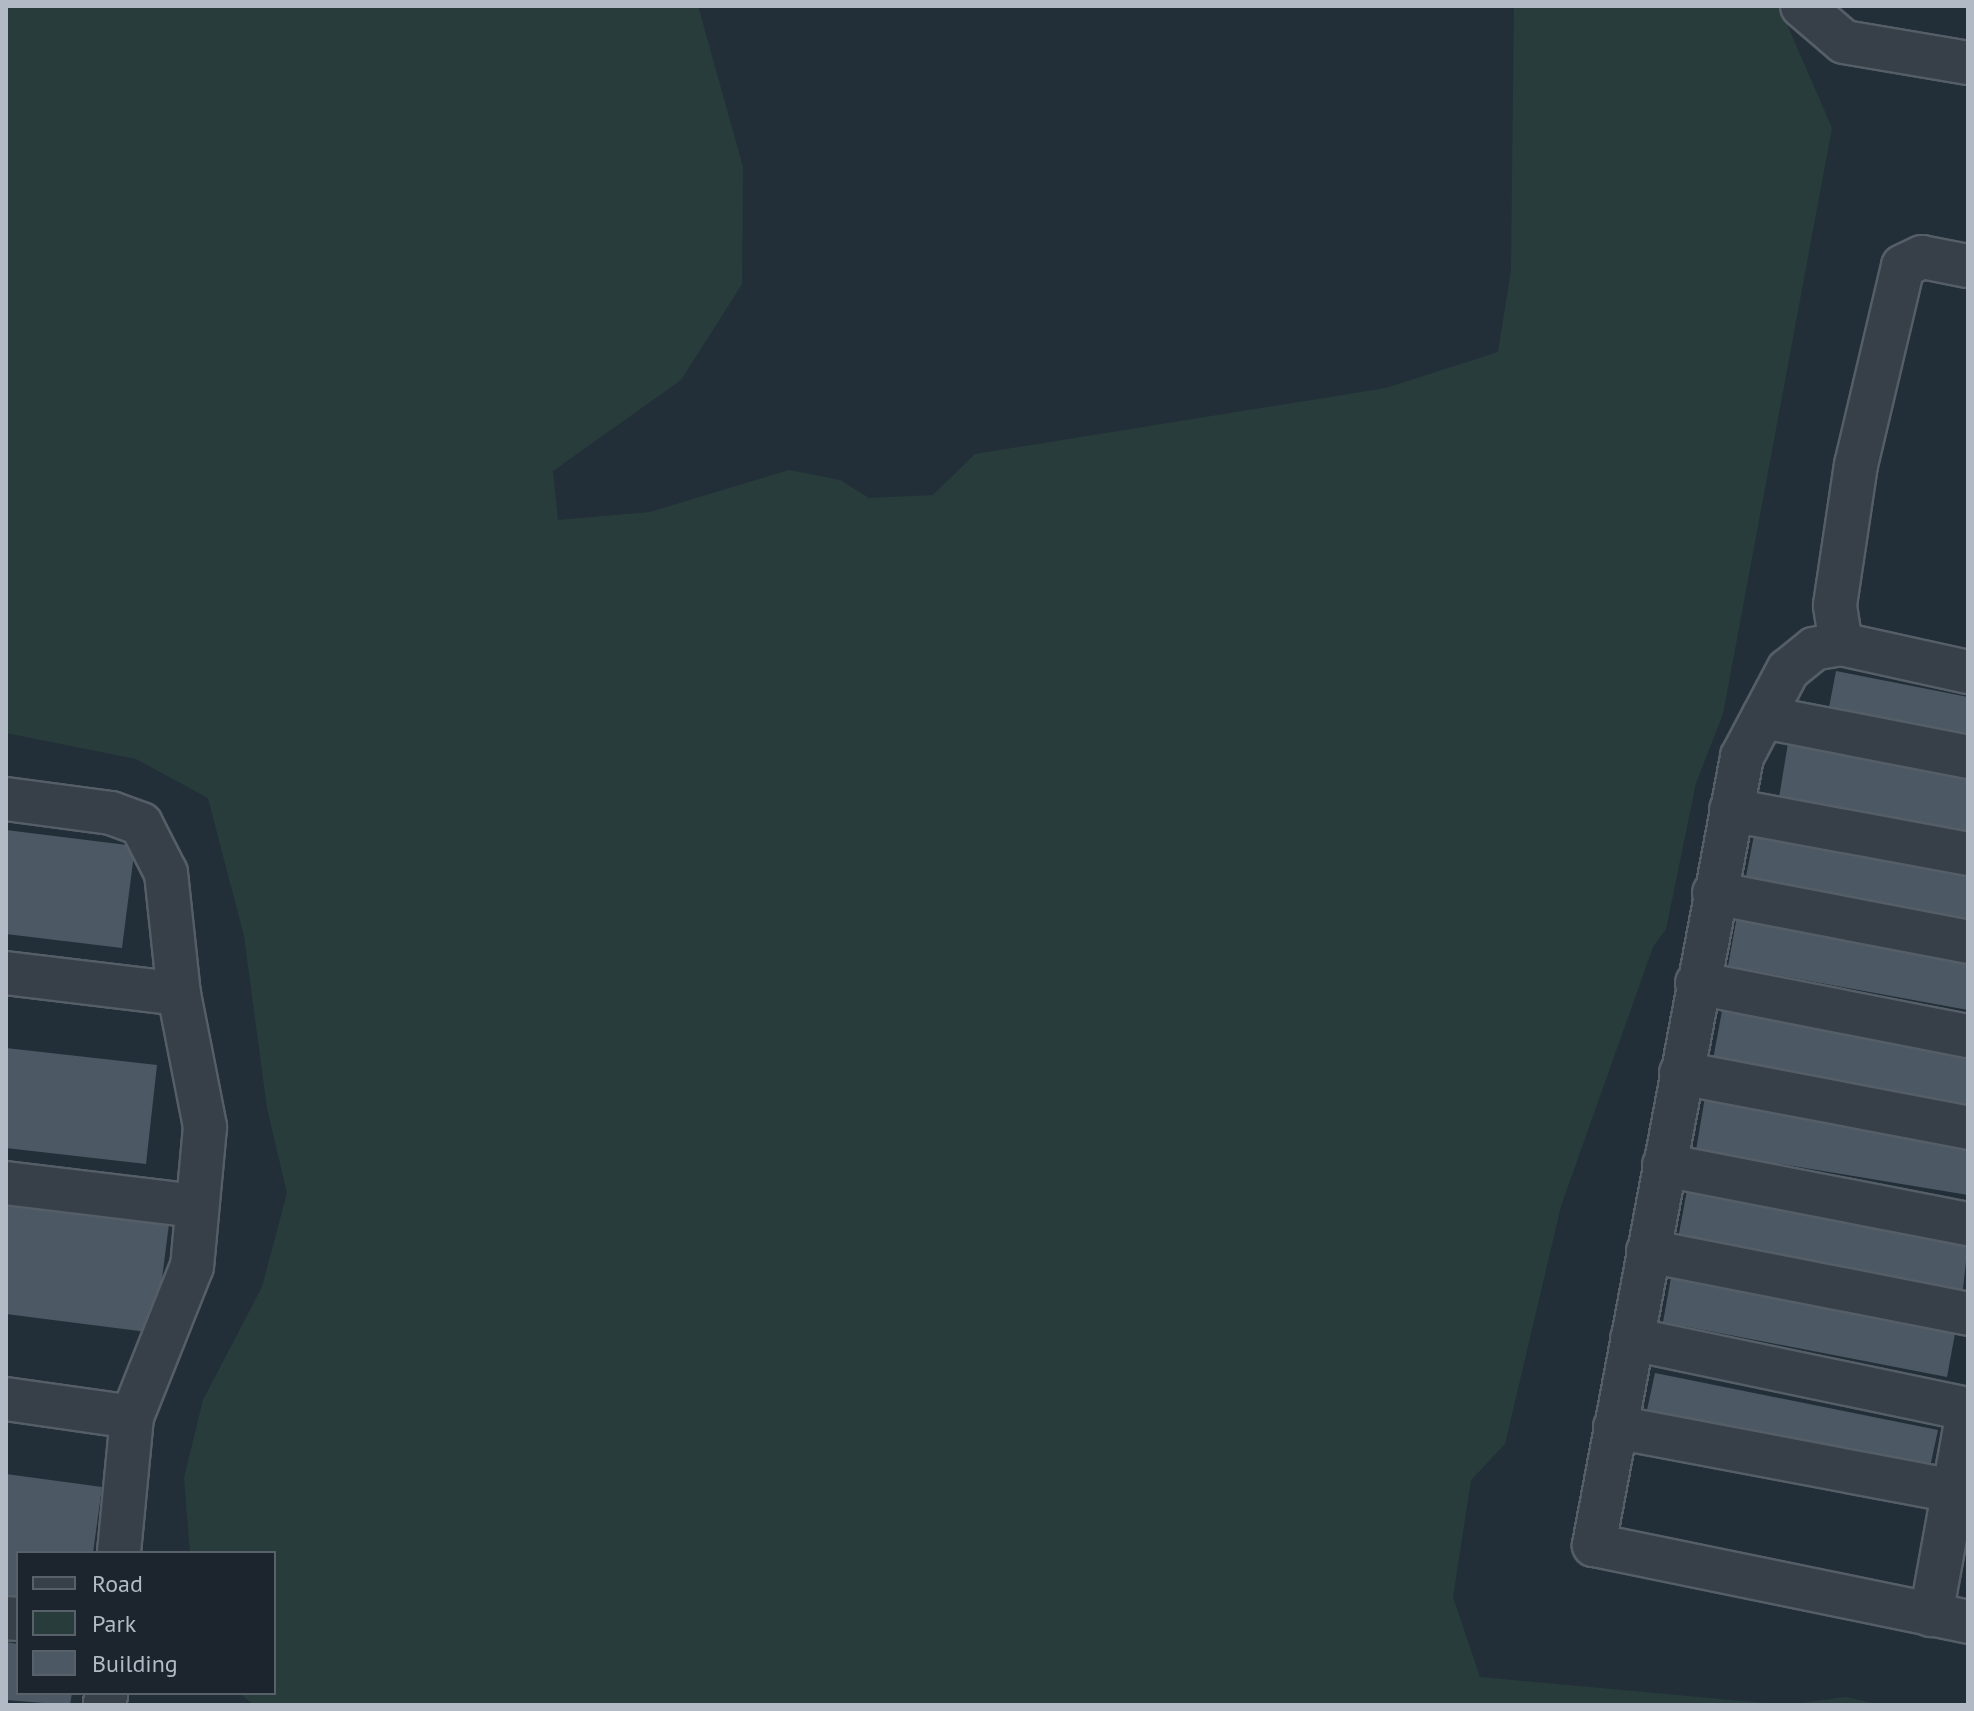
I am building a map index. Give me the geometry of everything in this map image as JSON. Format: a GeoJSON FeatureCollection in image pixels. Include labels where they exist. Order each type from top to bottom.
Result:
{"type":"FeatureCollection","features":[{"type":"Feature","properties":{"kind":"lane"},"geometry":{"type":"LineString","coordinates":[[1802,6],[1807,18],[1844,42],[1968,63]]}},
{"type":"Feature","properties":{"kind":"lane"},"geometry":{"type":"LineString","coordinates":[[1841,644],[1835,605],[1856,465],[1903,266],[1922,257],[1968,266]]}},
{"type":"Feature","properties":{"kind":"lane"},"geometry":{"type":"LineString","coordinates":[[1632,1339],[1968,1410],[1949,1619],[1594,1545],[1697,983],[1742,757],[1788,670],[1814,649],[1841,644],[1968,672]]}},
{"type":"Feature","properties":{"kind":"lane"},"geometry":{"type":"LineString","coordinates":[[1763,717],[1968,757]]}},
{"type":"Feature","properties":{"kind":"lane"},"geometry":{"type":"LineString","coordinates":[[6,799],[111,813],[141,824],[166,873],[179,994],[205,1127],[192,1266],[132,1417],[119,1551]]}},
{"type":"Feature","properties":{"kind":"lane"},"geometry":{"type":"LineString","coordinates":[[1731,810],[1968,854]]}},
{"type":"Feature","properties":{"kind":"lane"},"geometry":{"type":"LineString","coordinates":[[1714,893],[1968,942]]}},
{"type":"Feature","properties":{"kind":"lane"},"geometry":{"type":"LineString","coordinates":[[6,973],[179,994]]}},
{"type":"Feature","properties":{"kind":"lane"},"geometry":{"type":"LineString","coordinates":[[1697,983],[1968,1036]]}},
{"type":"Feature","properties":{"kind":"lane"},"geometry":{"type":"LineString","coordinates":[[1681,1073],[1968,1128]]}},
{"type":"Feature","properties":{"kind":"lane"},"geometry":{"type":"LineString","coordinates":[[1664,1165],[1968,1224]]}},
{"type":"Feature","properties":{"kind":"lane"},"geometry":{"type":"LineString","coordinates":[[6,1183],[197,1206]]}},
{"type":"Feature","properties":{"kind":"lane"},"geometry":{"type":"LineString","coordinates":[[1648,1251],[1968,1314]]}},
{"type":"Feature","properties":{"kind":"lane"},"geometry":{"type":"LineString","coordinates":[[6,1399],[132,1417]]}},
{"type":"Feature","properties":{"kind":"lane"},"geometry":{"type":"LineString","coordinates":[[1615,1427],[1960,1493]]}},
{"type":"Feature","properties":{"kind":"green space"},"geometry":{"type":"Polygon","coordinates":[[[6,6],[698,6],[743,167],[742,284],[681,380],[553,471],[558,520],[650,512],[789,470],[840,480],[869,498],[933,495],[975,454],[1386,388],[1498,352],[1511,271],[1514,6],[1779,6],[1832,128],[1723,714],[1696,783],[1666,929],[1653,947],[1561,1206],[1505,1444],[1471,1480],[1453,1597],[1480,1677],[1785,1705],[253,1705],[242,1695],[276,1695],[276,1551],[190,1551],[184,1478],[203,1400],[262,1287],[287,1193],[267,1108],[244,936],[208,798],[136,759],[6,733],[6,6]]]}},
{"type":"Feature","properties":{"kind":"green space"},"geometry":{"type":"Polygon","coordinates":[[[1846,1697],[1880,1705],[1785,1705],[1846,1697]]]}},
{"type":"Feature","properties":{"kind":"building"},"geometry":{"type":"Polygon","coordinates":[[[1836,671],[1968,697],[1968,746],[1827,718],[1836,671]]]}},
{"type":"Feature","properties":{"kind":"building"},"geometry":{"type":"Polygon","coordinates":[[[1788,743],[1968,776],[1968,833],[1779,798],[1788,743]]]}},
{"type":"Feature","properties":{"kind":"building"},"geometry":{"type":"Polygon","coordinates":[[[6,830],[135,846],[122,948],[6,934],[6,830]]]}},
{"type":"Feature","properties":{"kind":"building"},"geometry":{"type":"Polygon","coordinates":[[[1754,835],[1968,874],[1968,928],[1744,887],[1754,835]]]}},
{"type":"Feature","properties":{"kind":"building"},"geometry":{"type":"Polygon","coordinates":[[[1737,916],[1968,958],[1968,1010],[1728,966],[1737,916]]]}},
{"type":"Feature","properties":{"kind":"building"},"geometry":{"type":"Polygon","coordinates":[[[1722,1011],[1968,1057],[1968,1112],[1712,1065],[1722,1011]]]}},
{"type":"Feature","properties":{"kind":"building"},"geometry":{"type":"Polygon","coordinates":[[[6,1048],[157,1065],[146,1164],[6,1148],[6,1048]]]}},
{"type":"Feature","properties":{"kind":"building"},"geometry":{"type":"Polygon","coordinates":[[[1705,1097],[1968,1141],[1968,1195],[1696,1150],[1705,1097]]]}},
{"type":"Feature","properties":{"kind":"building"},"geometry":{"type":"Polygon","coordinates":[[[1687,1190],[1968,1243],[1962,1298],[1677,1244],[1687,1190]]]}},
{"type":"Feature","properties":{"kind":"building"},"geometry":{"type":"Polygon","coordinates":[[[6,1203],[169,1224],[155,1333],[6,1314],[6,1203]]]}},
{"type":"Feature","properties":{"kind":"building"},"geometry":{"type":"Polygon","coordinates":[[[1672,1272],[1956,1328],[1947,1377],[1663,1322],[1672,1272]]]}},
{"type":"Feature","properties":{"kind":"building"},"geometry":{"type":"Polygon","coordinates":[[[1655,1373],[1938,1430],[1930,1467],[1647,1410],[1655,1373]]]}},
{"type":"Feature","properties":{"kind":"building"},"geometry":{"type":"Polygon","coordinates":[[[6,1474],[102,1487],[93,1551],[16,1551],[16,1600],[6,1599],[6,1474]]]}},
{"type":"Feature","properties":{"kind":"building"},"geometry":{"type":"Polygon","coordinates":[[[6,1642],[16,1644],[16,1695],[72,1695],[70,1705],[6,1700],[6,1642]]]}}]}
